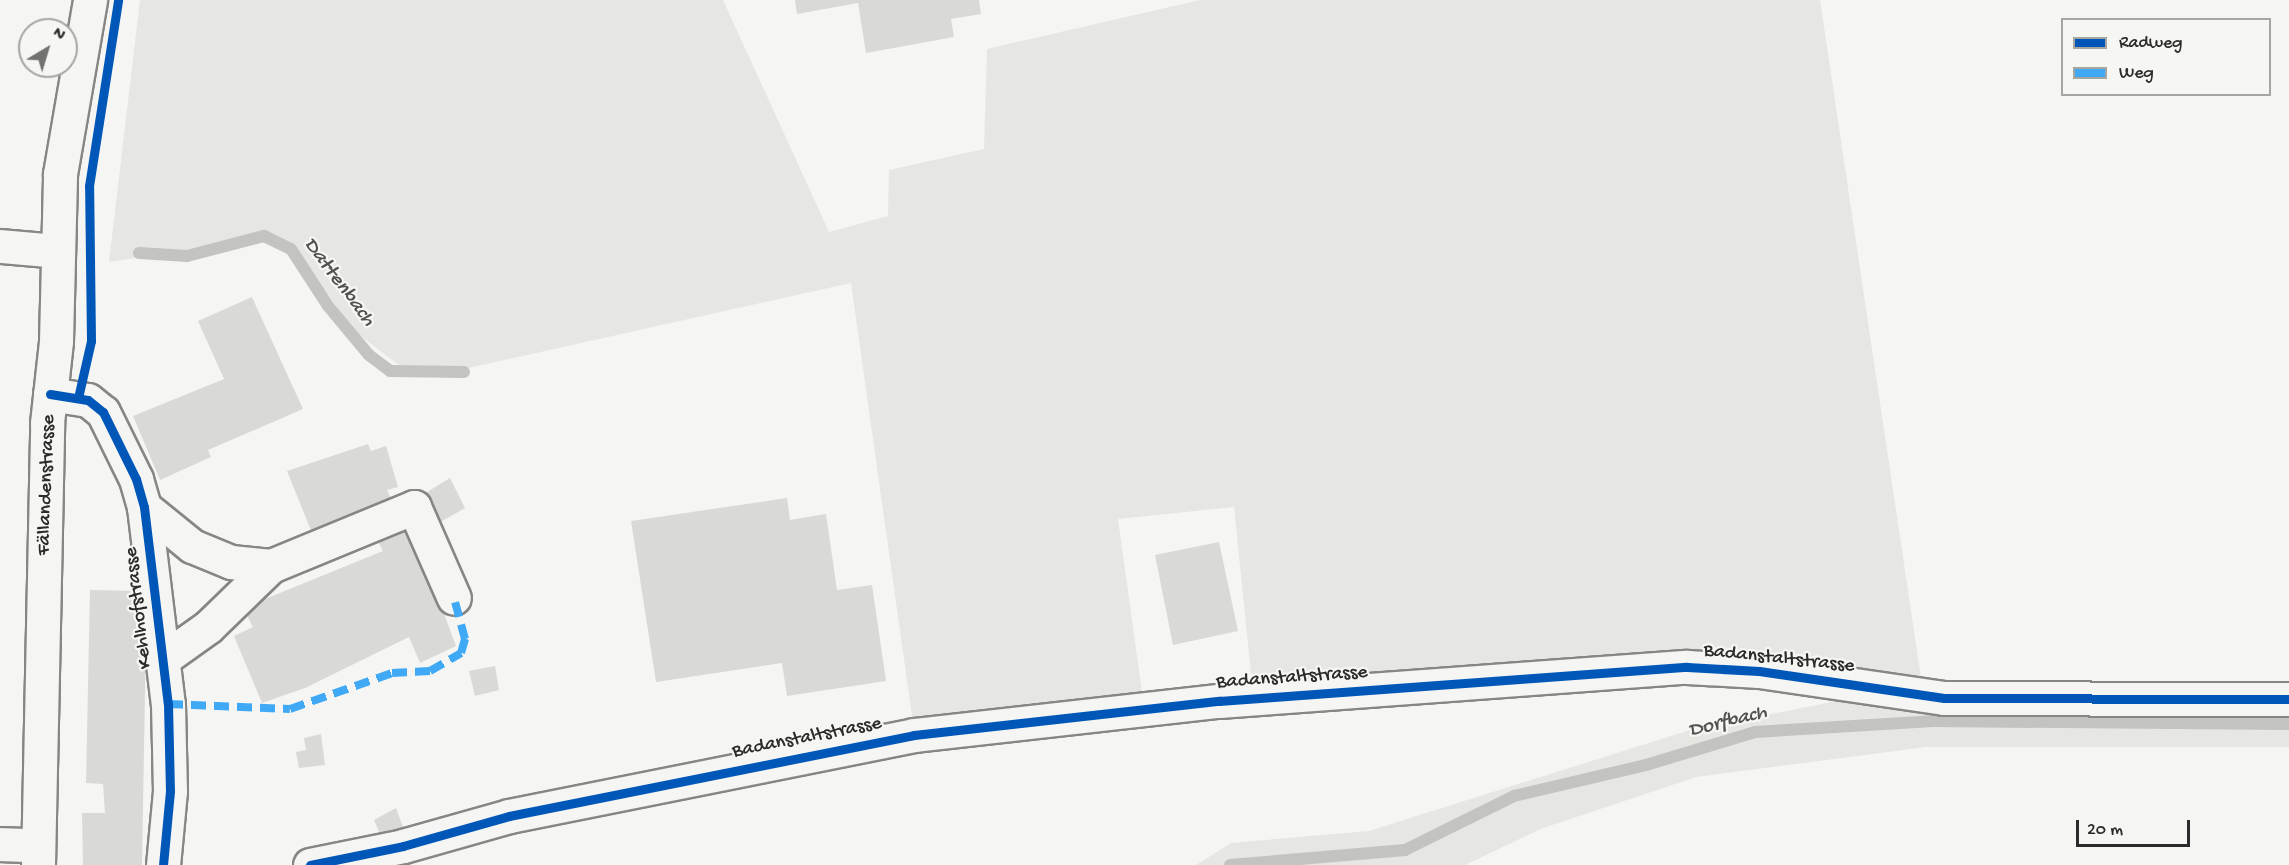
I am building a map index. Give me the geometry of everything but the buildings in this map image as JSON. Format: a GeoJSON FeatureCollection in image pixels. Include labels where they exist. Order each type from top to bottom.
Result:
{"type":"FeatureCollection","features":[{"type":"Feature","properties":{"kind":"street","name":"Fällandenstrasse"},"geometry":{"type":"LineString","coordinates":[[38,855],[50,394],[60,174],[86,1]]}},
{"type":"Feature","properties":{"kind":"street"},"geometry":{"type":"LineString","coordinates":[[0,246],[57,251]]}},
{"type":"Feature","properties":{"kind":"street","name":"Kehlhofstrasse"},"geometry":{"type":"LineString","coordinates":[[50,394],[88,400],[103,412],[136,479],[144,507],[163,659],[170,791],[163,865]]}},
{"type":"Feature","properties":{"kind":"street"},"geometry":{"type":"LineString","coordinates":[[144,507],[192,546],[231,562],[271,566]]}},
{"type":"Feature","properties":{"kind":"street"},"geometry":{"type":"LineString","coordinates":[[163,659],[208,627],[271,566],[414,507],[454,598]]}},
{"type":"Feature","properties":{"kind":"street","name":"Badanstaltstrasse"},"geometry":{"type":"LineString","coordinates":[[310,865],[403,846],[509,816],[914,735],[1219,701],[1687,667],[1759,671],[1944,698],[2289,699]]}},
{"type":"Feature","properties":{"kind":"street"},"geometry":{"type":"LineString","coordinates":[[0,844],[38,855]]}},
{"type":"Feature","properties":{"kind":"shaded area"},"geometry":{"type":"Polygon","coordinates":[[[140,0],[723,0],[829,232],[888,216],[889,170],[984,149],[987,49],[1200,0],[1820,0],[1921,678],[1804,660],[1679,649],[1252,683],[1234,507],[1118,519],[1142,692],[913,723],[851,283],[450,372],[400,366],[353,330],[307,265],[276,237],[109,262],[140,0]]]}},
{"type":"Feature","properties":{"kind":"shaded area"},"geometry":{"type":"Polygon","coordinates":[[[1842,700],[1988,711],[2289,708],[2289,747],[1926,747],[1696,777],[1543,828],[1465,865],[1196,865],[1231,843],[1369,831],[1690,730],[1842,700]]]}},
{"type":"Feature","properties":{"kind":"waterway","name":"Dattenbach"},"geometry":{"type":"LineString","coordinates":[[139,253],[187,256],[264,236],[291,249],[328,306],[369,355],[390,371],[464,372]]}},
{"type":"Feature","properties":{"kind":"waterway","name":"Dorfbach"},"geometry":{"type":"LineString","coordinates":[[1230,865],[1405,850],[1514,796],[1646,765],[1755,732],[1933,721],[2289,724]]}},
{"type":"Feature","properties":{"kind":"marked path"},"geometry":{"type":"LineString","coordinates":[[168,704],[290,709],[392,673],[430,671],[461,653],[465,639],[454,598]]}},
{"type":"Feature","properties":{"kind":"cycle path"},"geometry":{"type":"LineString","coordinates":[[78,398],[91,341],[89,186],[118,0]]}},
{"type":"Feature","properties":{"kind":"cycle path"},"geometry":{"type":"LineString","coordinates":[[50,394],[88,400],[103,412],[136,479],[144,507],[168,704],[170,791],[163,865]]}},
{"type":"Feature","properties":{"kind":"cycle path"},"geometry":{"type":"LineString","coordinates":[[310,865],[403,846],[509,816],[914,735],[1219,701],[1687,667],[1759,671],[1944,698],[2289,699]]}}]}
